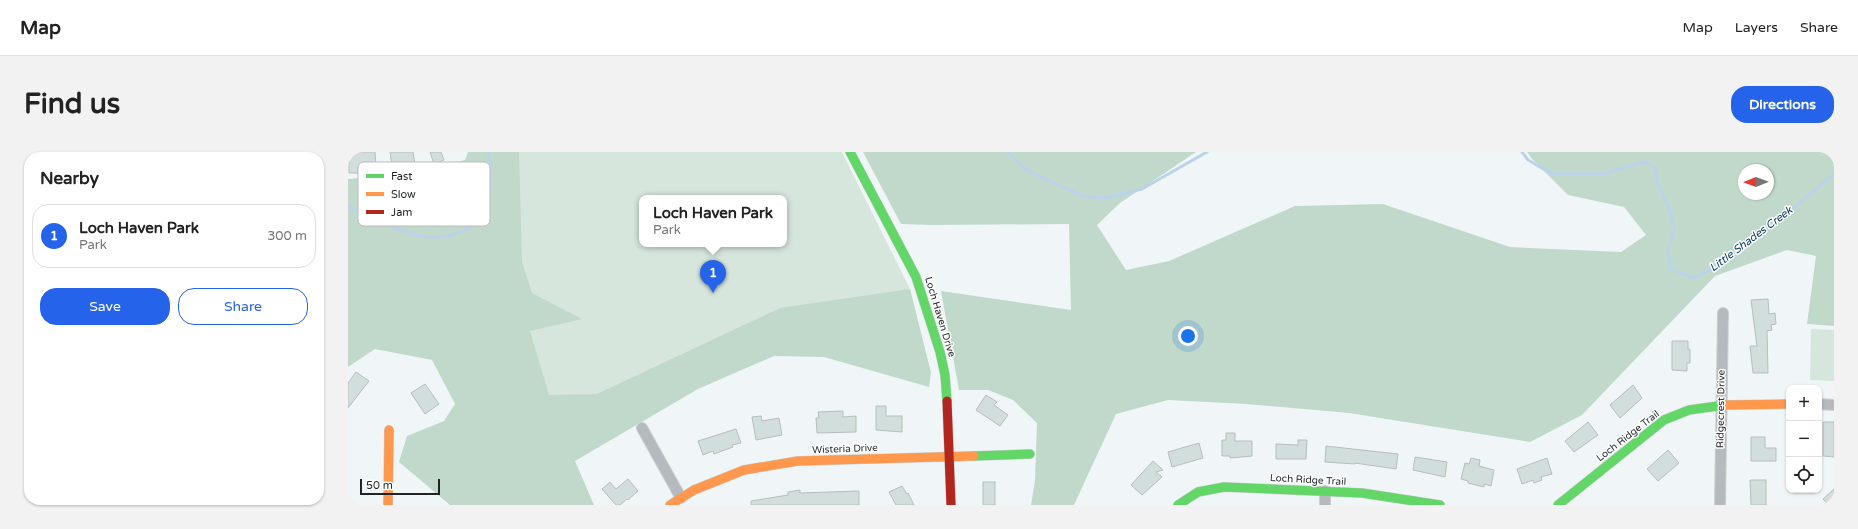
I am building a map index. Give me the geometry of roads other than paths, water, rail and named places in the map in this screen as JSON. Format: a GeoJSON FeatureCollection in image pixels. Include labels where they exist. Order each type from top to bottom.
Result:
{"type":"FeatureCollection","features":[{"type":"Feature","properties":{"kind":"street","name":"Loch Haven Drive"},"geometry":{"type":"LineString","coordinates":[[850,152],[916,277],[933,327],[945,375],[951,505]]}},
{"type":"Feature","properties":{"kind":"street","name":"Ridgecrest Drive"},"geometry":{"type":"LineString","coordinates":[[1720,505],[1723,313]]}},
{"type":"Feature","properties":{"kind":"street","name":"Loch Ridge Trail"},"geometry":{"type":"LineString","coordinates":[[1558,505],[1664,420],[1689,410],[1721,405],[1786,404]]}},
{"type":"Feature","properties":{"kind":"street"},"geometry":{"type":"LineString","coordinates":[[1822,404],[1834,405]]}},
{"type":"Feature","properties":{"kind":"street"},"geometry":{"type":"LineString","coordinates":[[642,428],[681,498]]}},
{"type":"Feature","properties":{"kind":"street"},"geometry":{"type":"LineString","coordinates":[[388,505],[389,430]]}},
{"type":"Feature","properties":{"kind":"street","name":"Wisteria Drive"},"geometry":{"type":"LineString","coordinates":[[670,505],[694,490],[744,470],[798,461],[1030,454]]}},
{"type":"Feature","properties":{"kind":"street","name":"Loch Ridge Trail"},"geometry":{"type":"LineString","coordinates":[[1178,505],[1198,492],[1224,487],[1325,491],[1386,496],[1440,505]]}},
{"type":"Feature","properties":{"kind":"street"},"geometry":{"type":"LineString","coordinates":[[1325,491],[1325,505]]}},
{"type":"Feature","properties":{"kind":"waterway","name":"Little Shades Creek"},"geometry":{"type":"LineString","coordinates":[[488,152],[489,162]]}},
{"type":"Feature","properties":{"kind":"waterway","name":"Little Shades Creek"},"geometry":{"type":"LineString","coordinates":[[1007,152],[1025,169],[1056,184],[1083,196],[1106,198],[1142,189],[1207,152]]}},
{"type":"Feature","properties":{"kind":"waterway","name":"Little Shades Creek"},"geometry":{"type":"LineString","coordinates":[[1522,152],[1528,160],[1552,174],[1603,174],[1644,162],[1651,165],[1655,169],[1658,185],[1668,206],[1675,229],[1668,250],[1670,269],[1694,278],[1731,256],[1749,243],[1834,174]]}},
{"type":"Feature","properties":{"kind":"waterway","name":"Little Shades Creek"},"geometry":{"type":"LineString","coordinates":[[490,167],[490,184]]}},
{"type":"Feature","properties":{"kind":"waterway","name":"Little Shades Creek"},"geometry":{"type":"LineString","coordinates":[[490,184],[490,192]]}},
{"type":"Feature","properties":{"kind":"waterway","name":"Little Shades Creek"},"geometry":{"type":"LineString","coordinates":[[348,207],[358,210]]}},
{"type":"Feature","properties":{"kind":"waterway","name":"Little Shades Creek"},"geometry":{"type":"LineString","coordinates":[[390,226],[427,237],[445,236],[460,232],[472,226]]}},
{"type":"Feature","properties":{"kind":"place","name":"Loch Haven Park"},"geometry":{"type":"Point","coordinates":[713,293]}}]}
